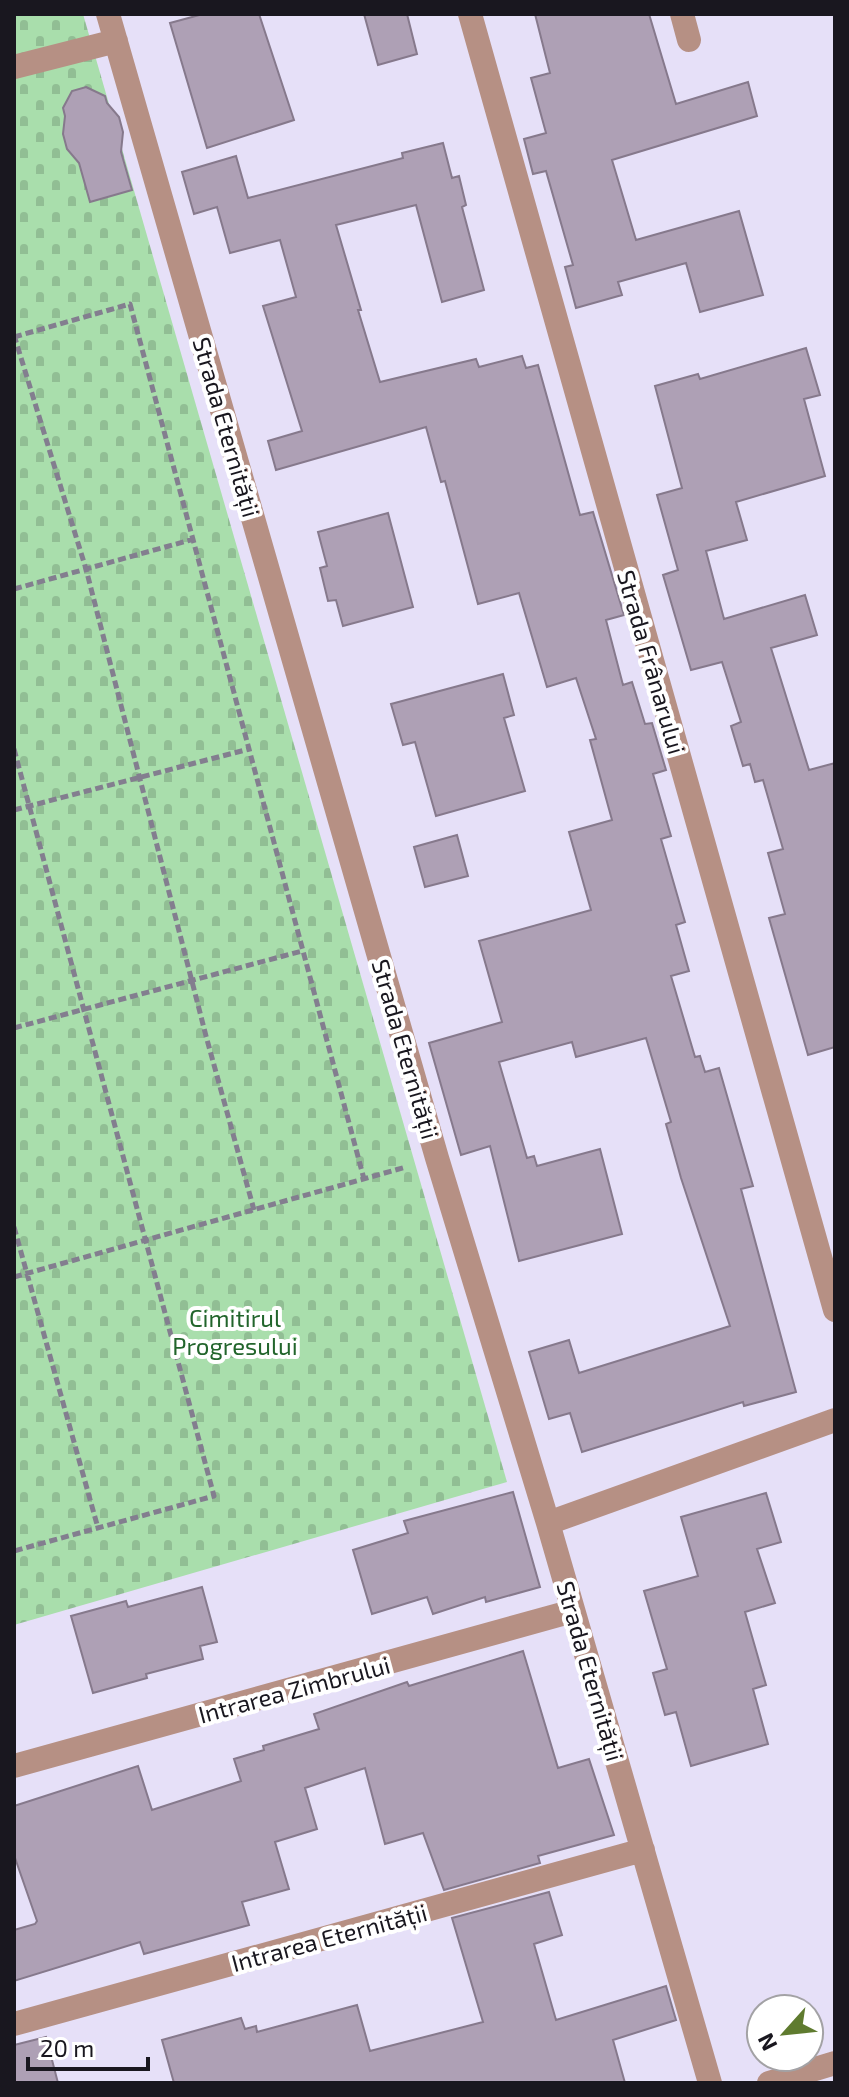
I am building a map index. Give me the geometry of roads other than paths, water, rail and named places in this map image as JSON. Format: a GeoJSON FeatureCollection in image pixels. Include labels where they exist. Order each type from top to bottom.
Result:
{"type":"FeatureCollection","features":[{"type":"Feature","properties":{"kind":"street","name":"Strada Eternității"},"geometry":{"type":"LineString","coordinates":[[108,14],[437,1158],[548,1523],[710,2083]]}},
{"type":"Feature","properties":{"kind":"street","name":"Strada Frânarului"},"geometry":{"type":"LineString","coordinates":[[470,14],[835,1310]]}},
{"type":"Feature","properties":{"kind":"street"},"geometry":{"type":"LineString","coordinates":[[682,14],[689,40]]}},
{"type":"Feature","properties":{"kind":"street"},"geometry":{"type":"LineString","coordinates":[[14,67],[116,41]]}},
{"type":"Feature","properties":{"kind":"street"},"geometry":{"type":"LineString","coordinates":[[548,1523],[835,1420]]}},
{"type":"Feature","properties":{"kind":"street","name":"Intrarea Zimbrului"},"geometry":{"type":"LineString","coordinates":[[14,1766],[573,1611]]}},
{"type":"Feature","properties":{"kind":"street","name":"Intrarea Eternității"},"geometry":{"type":"LineString","coordinates":[[14,2024],[643,1850]]}},
{"type":"Feature","properties":{"kind":"street"},"geometry":{"type":"LineString","coordinates":[[769,2083],[835,2063]]}},
{"type":"Feature","properties":{"kind":"park label","name":"Cimitirul Progresului"},"geometry":{"type":"Point","coordinates":[235,1331]}}]}
